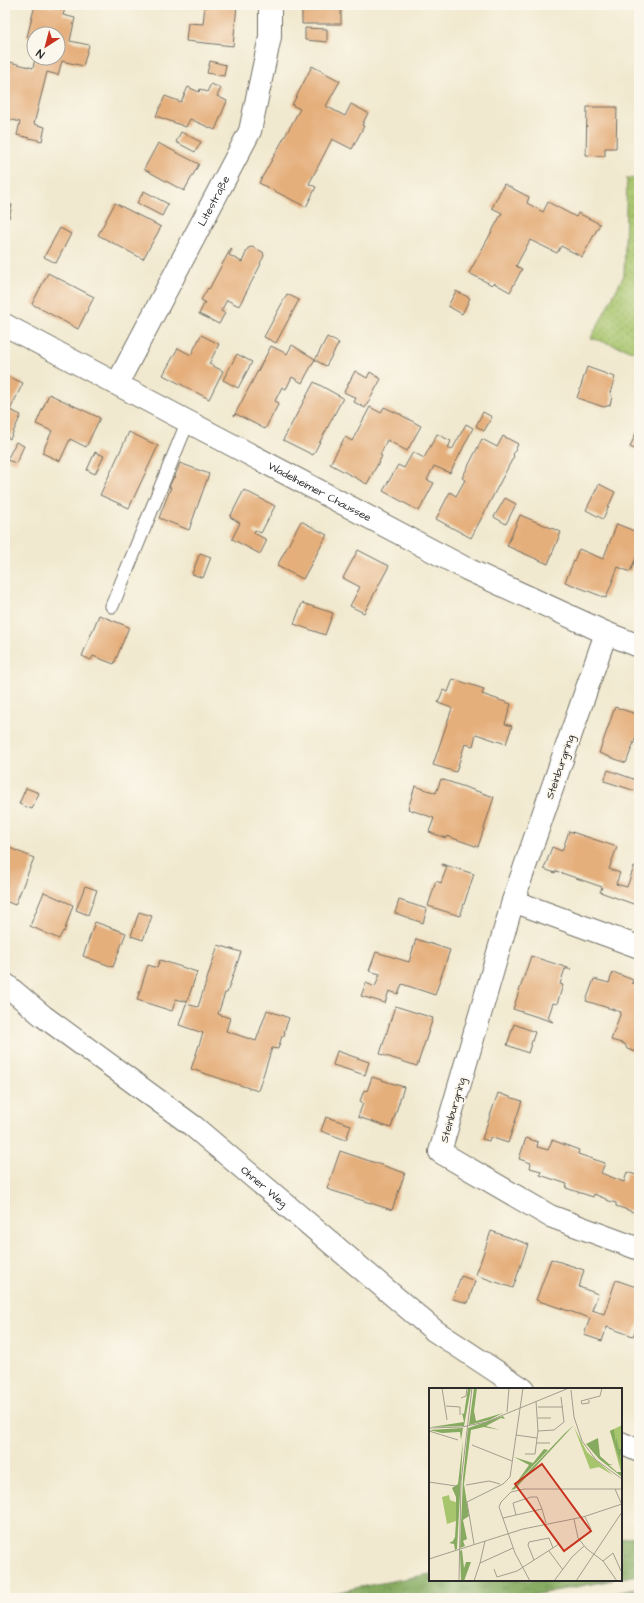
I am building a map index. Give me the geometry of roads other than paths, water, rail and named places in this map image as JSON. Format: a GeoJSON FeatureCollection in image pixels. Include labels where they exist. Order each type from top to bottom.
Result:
{"type":"FeatureCollection","features":[{"type":"Feature","properties":{"kind":"street","name":"Litestraße"},"geometry":{"type":"LineString","coordinates":[[117,384],[250,132],[270,38],[270,5]]}},
{"type":"Feature","properties":{"kind":"street","name":"Wadelheimer Chaussee"},"geometry":{"type":"LineString","coordinates":[[5,325],[467,569],[606,633],[639,646]]}},
{"type":"Feature","properties":{"kind":"street","name":"Steinburgring"},"geometry":{"type":"LineString","coordinates":[[606,633],[514,901],[440,1152],[550,1216],[639,1249]]}},
{"type":"Feature","properties":{"kind":"street"},"geometry":{"type":"LineString","coordinates":[[514,901],[639,947]]}},
{"type":"Feature","properties":{"kind":"street","name":"Ohner Weg"},"geometry":{"type":"LineString","coordinates":[[5,984],[43,1016],[193,1126],[435,1331],[521,1388]]}},
{"type":"Feature","properties":{"kind":"street"},"geometry":{"type":"LineString","coordinates":[[622,1443],[639,1451]]}},
{"type":"Feature","properties":{"kind":"lane"},"geometry":{"type":"LineString","coordinates":[[112,606],[188,421]]}}]}
